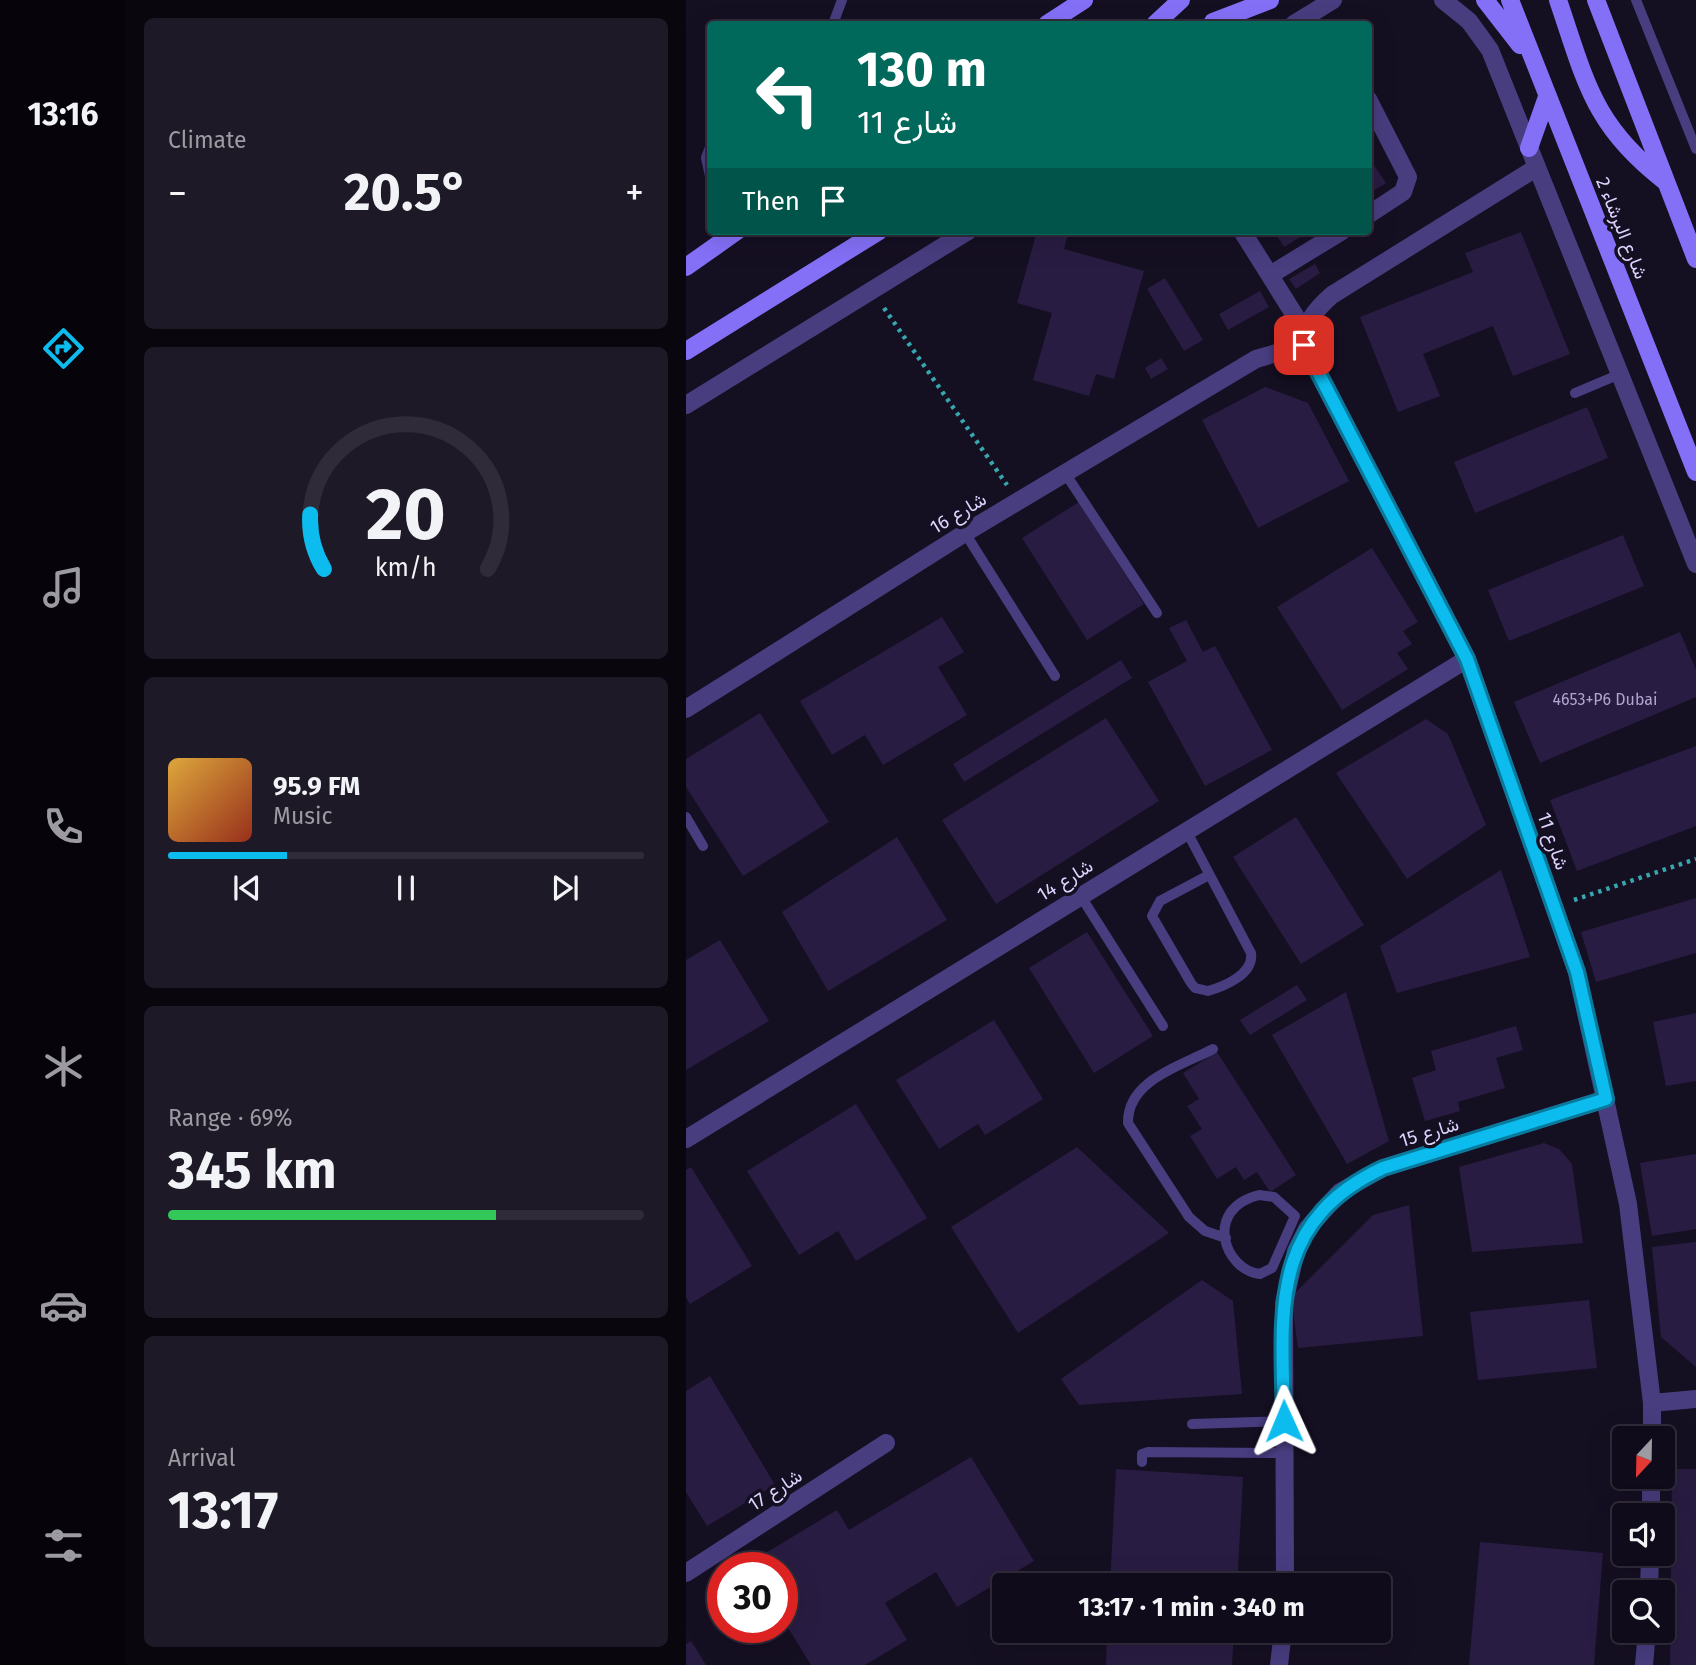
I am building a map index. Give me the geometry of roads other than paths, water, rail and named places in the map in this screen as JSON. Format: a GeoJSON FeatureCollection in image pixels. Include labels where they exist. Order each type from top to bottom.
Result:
{"type":"FeatureCollection","features":[{"type":"Feature","properties":{"kind":"street"},"geometry":{"type":"LineString","coordinates":[[1051,21],[1084,0]]}},
{"type":"Feature","properties":{"kind":"street"},"geometry":{"type":"LineString","coordinates":[[1158,21],[1181,0]]}},
{"type":"Feature","properties":{"kind":"street"},"geometry":{"type":"LineString","coordinates":[[1214,21],[1250,0]]}},
{"type":"Feature","properties":{"kind":"street"},"geometry":{"type":"LineString","coordinates":[[1216,21],[1270,0]]}},
{"type":"Feature","properties":{"kind":"street"},"geometry":{"type":"LineString","coordinates":[[1299,21],[1333,0]]}},
{"type":"Feature","properties":{"kind":"street"},"geometry":{"type":"LineString","coordinates":[[1443,0],[1469,21],[1490,50],[1696,564]]}},
{"type":"Feature","properties":{"kind":"street"},"geometry":{"type":"LineString","coordinates":[[1485,0],[1534,65]]}},
{"type":"Feature","properties":{"kind":"street","name":"شارع البرشاء 2"},"geometry":{"type":"LineString","coordinates":[[1510,0],[1696,472]]}},
{"type":"Feature","properties":{"kind":"street"},"geometry":{"type":"LineString","coordinates":[[1558,0],[1591,99],[1624,146],[1666,182]]}},
{"type":"Feature","properties":{"kind":"street"},"geometry":{"type":"LineString","coordinates":[[1596,0],[1696,259]]}},
{"type":"Feature","properties":{"kind":"street"},"geometry":{"type":"LineString","coordinates":[[1606,0],[1611,38]]}},
{"type":"Feature","properties":{"kind":"street"},"geometry":{"type":"LineString","coordinates":[[1529,148],[1547,97]]}},
{"type":"Feature","properties":{"kind":"street"},"geometry":{"type":"LineString","coordinates":[[1372,107],[1408,177],[1404,192],[1372,212]]}},
{"type":"Feature","properties":{"kind":"street"},"geometry":{"type":"LineString","coordinates":[[1304,338],[1316,311],[1332,295],[1536,168]]}},
{"type":"Feature","properties":{"kind":"street"},"geometry":{"type":"LineString","coordinates":[[686,267],[731,235]]}},
{"type":"Feature","properties":{"kind":"street"},"geometry":{"type":"LineString","coordinates":[[686,351],[873,235]]}},
{"type":"Feature","properties":{"kind":"street"},"geometry":{"type":"LineString","coordinates":[[686,405],[961,235]]}},
{"type":"Feature","properties":{"kind":"street","name":"شارع 11"},"geometry":{"type":"LineString","coordinates":[[1245,235],[1304,338],[1467,659],[1577,972],[1628,1204],[1652,1403],[1651,1426]]}},
{"type":"Feature","properties":{"kind":"street"},"geometry":{"type":"LineString","coordinates":[[1270,275],[1335,235]]}},
{"type":"Feature","properties":{"kind":"street","name":"شارع 16"},"geometry":{"type":"LineString","coordinates":[[686,709],[965,533],[1256,359],[1304,338]]}},
{"type":"Feature","properties":{"kind":"street","name":"شارع 14"},"geometry":{"type":"LineString","coordinates":[[686,1139],[1467,659]]}},
{"type":"Feature","properties":{"kind":"street","name":"شارع 15"},"geometry":{"type":"LineString","coordinates":[[1285,1573],[1284,1303],[1301,1222],[1340,1192],[1383,1168],[1606,1099]]}},
{"type":"Feature","properties":{"kind":"street"},"geometry":{"type":"LineString","coordinates":[[1652,1403],[1696,1399]]}},
{"type":"Feature","properties":{"kind":"street","name":"شارع 17"},"geometry":{"type":"LineString","coordinates":[[686,1573],[886,1443]]}},
{"type":"Feature","properties":{"kind":"street"},"geometry":{"type":"LineString","coordinates":[[1279,1665],[1282,1643]]}},
{"type":"Feature","properties":{"kind":"street"},"geometry":{"type":"LineString","coordinates":[[1644,1665],[1646,1643]]}},
{"type":"Feature","properties":{"kind":"lane"},"geometry":{"type":"LineString","coordinates":[[834,21],[842,0]]}},
{"type":"Feature","properties":{"kind":"lane"},"geometry":{"type":"LineString","coordinates":[[1636,0],[1696,149]]}},
{"type":"Feature","properties":{"kind":"lane"},"geometry":{"type":"LineString","coordinates":[[1575,393],[1620,374]]}},
{"type":"Feature","properties":{"kind":"lane"},"geometry":{"type":"LineString","coordinates":[[1065,473],[1157,613]]}},
{"type":"Feature","properties":{"kind":"lane"},"geometry":{"type":"LineString","coordinates":[[965,533],[1055,676]]}},
{"type":"Feature","properties":{"kind":"lane"},"geometry":{"type":"LineString","coordinates":[[686,817],[704,846]]}},
{"type":"Feature","properties":{"kind":"lane"},"geometry":{"type":"LineString","coordinates":[[1186,830],[1209,874],[1252,959],[1243,974],[1208,991],[1195,988],[1191,983],[1153,916],[1160,901],[1209,874]]}},
{"type":"Feature","properties":{"kind":"lane"},"geometry":{"type":"LineString","coordinates":[[1080,895],[1164,1026]]}},
{"type":"Feature","properties":{"kind":"lane"},"geometry":{"type":"LineString","coordinates":[[1213,1049],[1143,1086],[1133,1096],[1128,1109],[1128,1123],[1189,1217],[1205,1231],[1226,1238]]}},
{"type":"Feature","properties":{"kind":"lane"},"geometry":{"type":"LineString","coordinates":[[1259,1195],[1274,1197],[1301,1222],[1272,1268],[1260,1274],[1245,1269],[1226,1238],[1225,1220],[1229,1212],[1244,1199],[1259,1195]]}},
{"type":"Feature","properties":{"kind":"lane"},"geometry":{"type":"LineString","coordinates":[[1192,1424],[1284,1421]]}},
{"type":"Feature","properties":{"kind":"lane"},"geometry":{"type":"LineString","coordinates":[[1142,1462],[1142,1454],[1148,1452],[1284,1453]]}}]}
